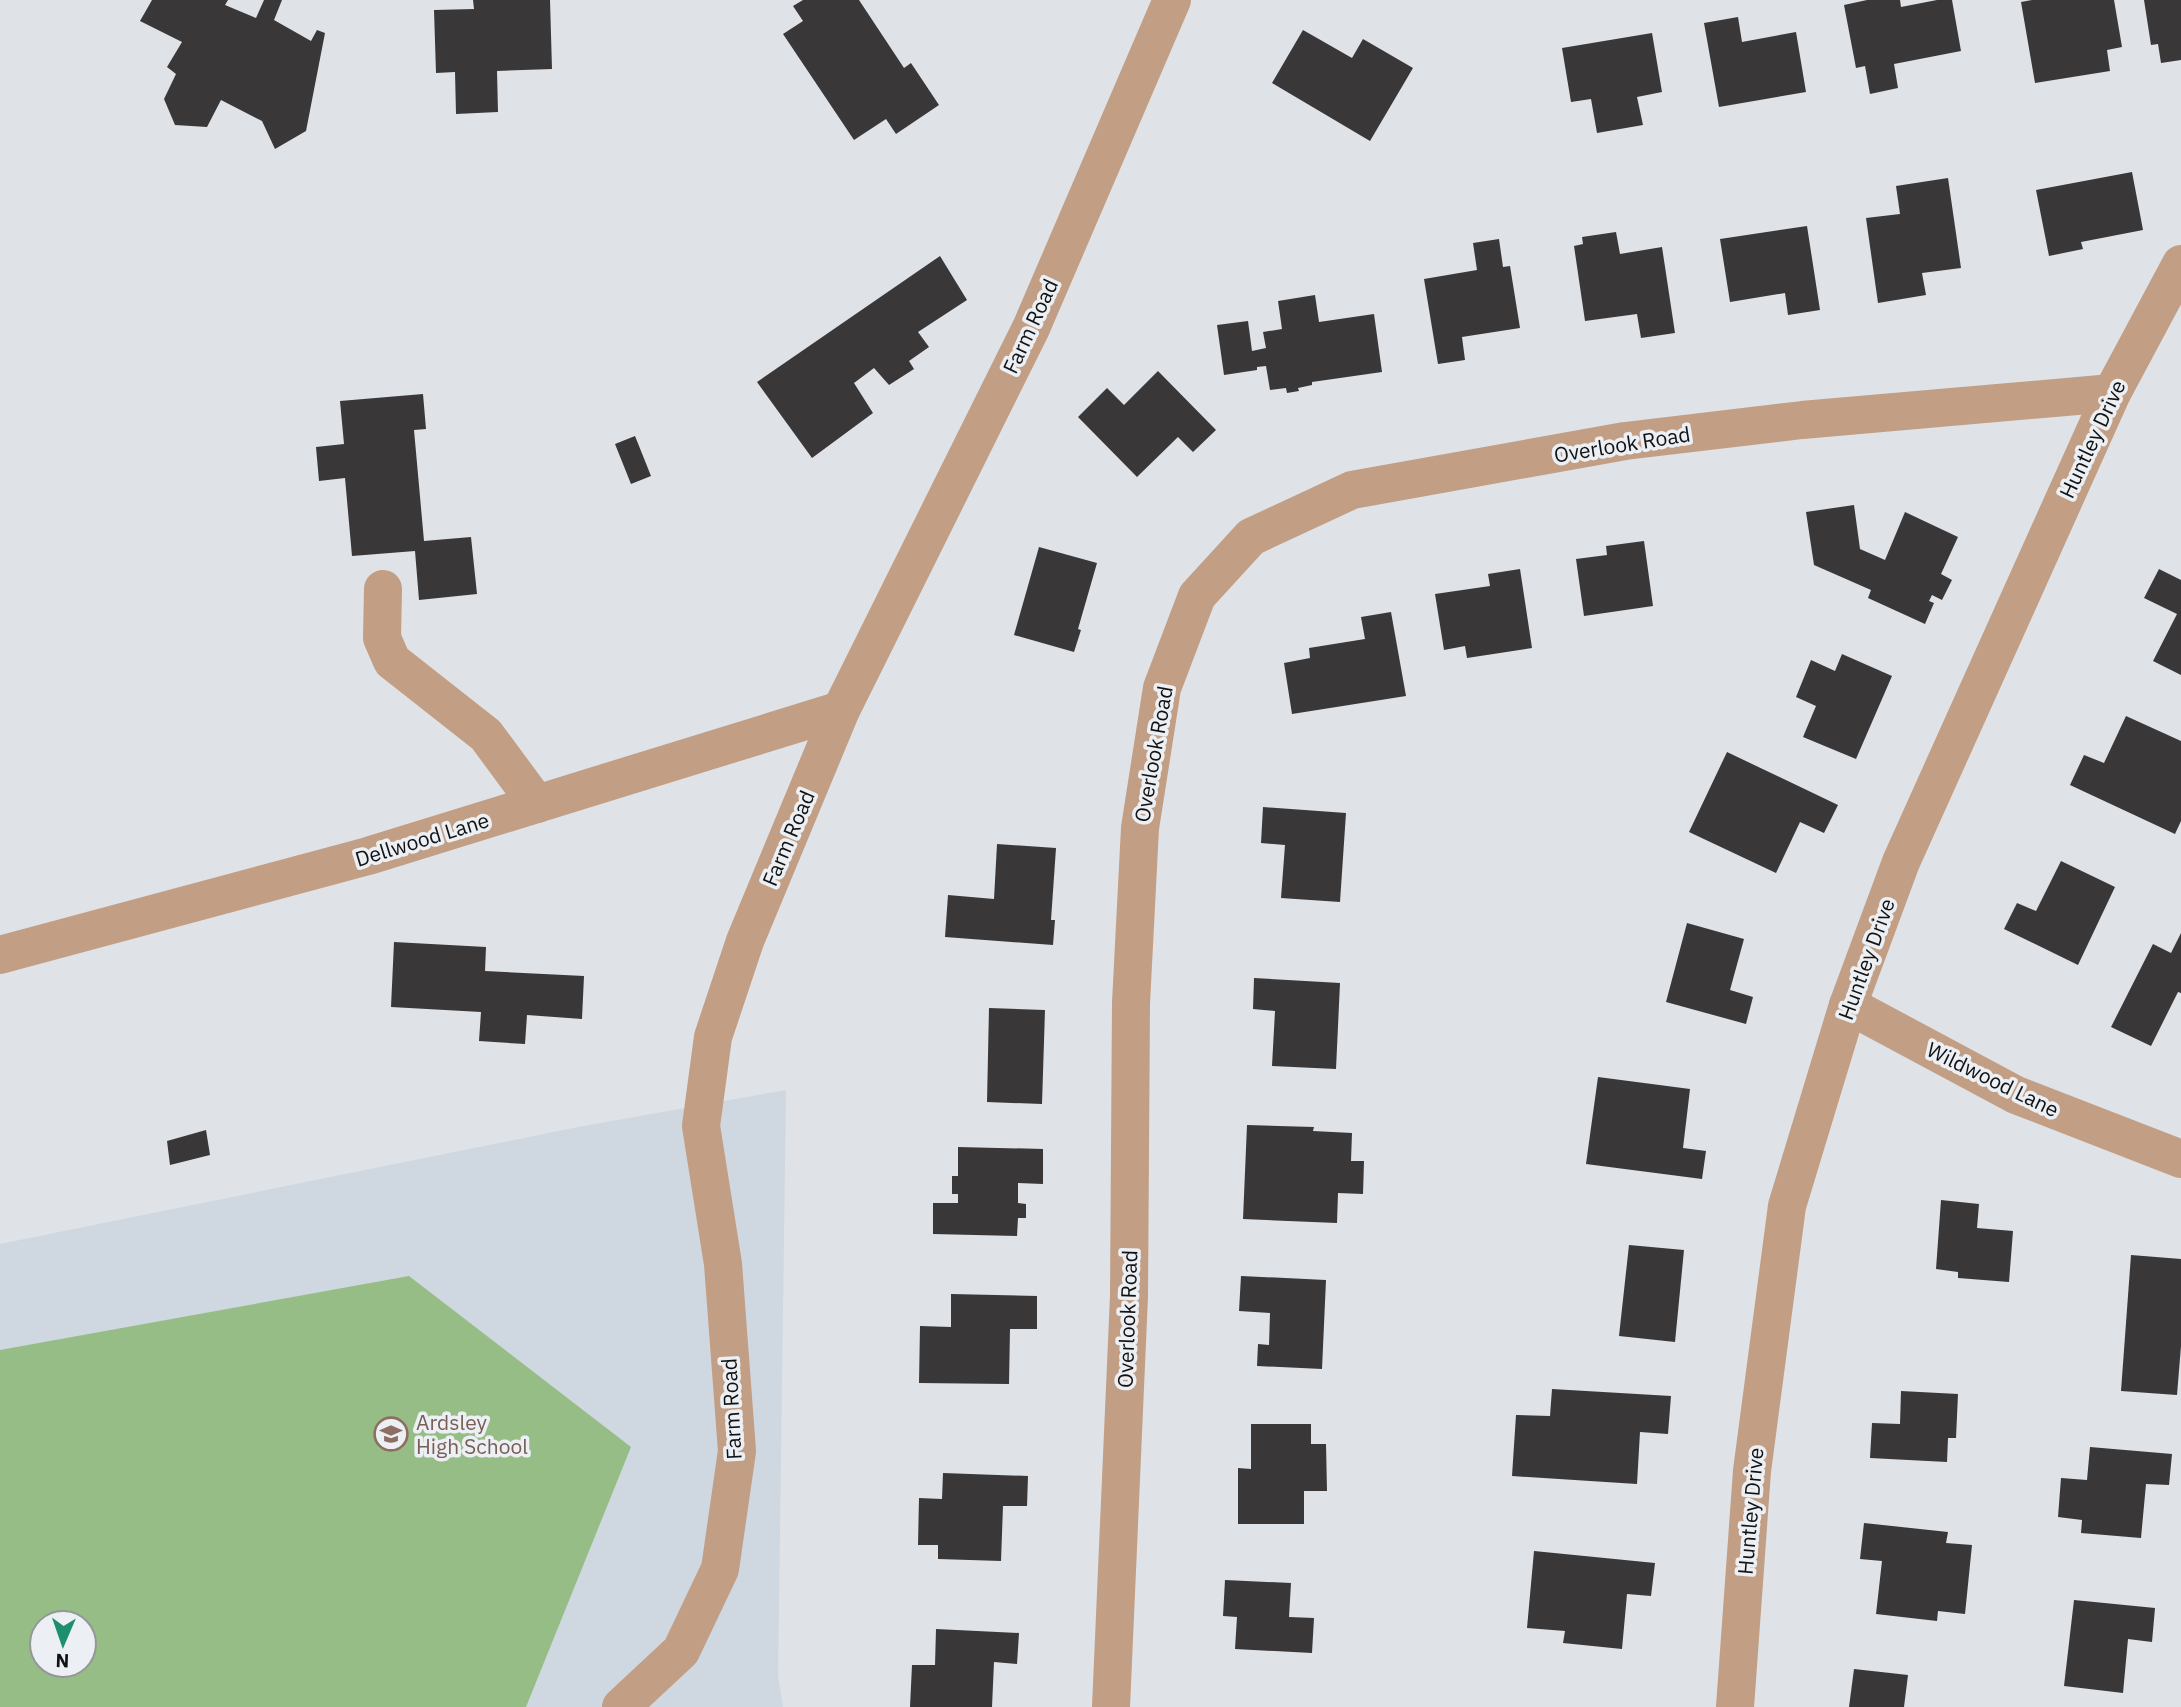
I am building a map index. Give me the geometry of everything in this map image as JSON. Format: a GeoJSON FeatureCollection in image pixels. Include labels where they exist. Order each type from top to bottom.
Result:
{"type":"FeatureCollection","features":[{"type":"Feature","properties":{"kind":"street","name":"Farm Road"},"geometry":{"type":"LineString","coordinates":[[621,1707],[681,1651],[720,1569],[737,1451],[723,1264],[701,1126],[713,1037],[744,941],[841,710],[1031,328],[1172,0]]}},
{"type":"Feature","properties":{"kind":"street","name":"Huntley Drive"},"geometry":{"type":"LineString","coordinates":[[1735,1707],[1752,1471],[1787,1206],[1848,1005],[1901,862],[2112,393],[2181,264]]}},
{"type":"Feature","properties":{"kind":"street","name":"Overlook Road"},"geometry":{"type":"LineString","coordinates":[[1111,1707],[1129,1296],[1131,1003],[1140,828],[1162,688],[1197,596],[1251,537],[1352,490],[1625,441],[1802,420],[2112,393]]}},
{"type":"Feature","properties":{"kind":"street"},"geometry":{"type":"LineString","coordinates":[[383,589],[382,639],[392,661],[486,735],[537,804]]}},
{"type":"Feature","properties":{"kind":"street","name":"Dellwood Lane"},"geometry":{"type":"LineString","coordinates":[[0,955],[368,856],[841,710]]}},
{"type":"Feature","properties":{"kind":"street","name":"Wildwood Lane"},"geometry":{"type":"LineString","coordinates":[[1848,1005],[2017,1096],[2181,1159]]}},
{"type":"Feature","properties":{"kind":"shaded area","name":"Ardsley High School"},"geometry":{"type":"Polygon","coordinates":[[[786,1090],[778,1675],[783,1707],[0,1707],[0,1244],[578,1127],[786,1090]]]}},
{"type":"Feature","properties":{"kind":"green space"},"geometry":{"type":"Polygon","coordinates":[[[409,1276],[631,1447],[526,1707],[0,1707],[0,1350],[409,1276]]]}},
{"type":"Feature","properties":{"kind":"building"},"geometry":{"type":"Polygon","coordinates":[[[152,0],[228,0],[225,5],[256,18],[264,0],[282,0],[274,20],[311,41],[317,30],[325,33],[306,131],[275,149],[262,121],[221,100],[207,127],[175,125],[164,99],[176,74],[167,67],[182,42],[140,21],[152,0]]]}},
{"type":"Feature","properties":{"kind":"building"},"geometry":{"type":"Polygon","coordinates":[[[473,0],[550,0],[552,69],[497,71],[498,112],[456,114],[455,72],[436,73],[434,10],[474,9],[473,0]]]}},
{"type":"Feature","properties":{"kind":"building"},"geometry":{"type":"Polygon","coordinates":[[[803,0],[859,0],[904,68],[911,63],[939,105],[896,134],[886,119],[854,140],[783,34],[803,21],[793,6],[803,0]]]}},
{"type":"Feature","properties":{"kind":"building"},"geometry":{"type":"Polygon","coordinates":[[[1867,0],[1900,0],[1901,7],[1952,0],[1961,51],[1894,64],[1898,88],[1870,94],[1865,66],[1856,68],[1844,5],[1867,0]]]}},
{"type":"Feature","properties":{"kind":"building"},"geometry":{"type":"Polygon","coordinates":[[[2114,0],[2122,47],[2107,50],[2110,71],[2035,83],[2021,2],[2114,0]]]}},
{"type":"Feature","properties":{"kind":"building"},"geometry":{"type":"Polygon","coordinates":[[[2144,0],[2181,0],[2181,60],[2161,63],[2158,44],[2151,45],[2144,0]]]}},
{"type":"Feature","properties":{"kind":"building"},"geometry":{"type":"Polygon","coordinates":[[[1738,17],[1742,42],[1796,32],[1806,92],[1719,107],[1704,23],[1738,17]]]}},
{"type":"Feature","properties":{"kind":"building"},"geometry":{"type":"Polygon","coordinates":[[[1303,30],[1352,58],[1363,39],[1413,68],[1370,141],[1272,83],[1303,30]]]}},
{"type":"Feature","properties":{"kind":"building"},"geometry":{"type":"Polygon","coordinates":[[[1652,33],[1662,92],[1637,97],[1643,125],[1597,133],[1591,99],[1571,102],[1562,48],[1652,33]]]}},
{"type":"Feature","properties":{"kind":"building"},"geometry":{"type":"Polygon","coordinates":[[[2132,172],[2143,230],[2081,242],[2083,249],[2049,256],[2036,190],[2132,172]]]}},
{"type":"Feature","properties":{"kind":"building"},"geometry":{"type":"Polygon","coordinates":[[[1948,178],[1961,268],[1922,273],[1926,295],[1878,303],[1866,218],[1900,214],[1896,186],[1948,178]]]}},
{"type":"Feature","properties":{"kind":"building"},"geometry":{"type":"Polygon","coordinates":[[[1807,226],[1820,310],[1788,315],[1785,293],[1730,302],[1720,239],[1807,226]]]}},
{"type":"Feature","properties":{"kind":"building"},"geometry":{"type":"Polygon","coordinates":[[[1616,232],[1620,254],[1662,247],[1675,333],[1641,338],[1637,314],[1585,321],[1574,246],[1583,244],[1582,237],[1616,232]]]}},
{"type":"Feature","properties":{"kind":"building"},"geometry":{"type":"Polygon","coordinates":[[[1499,239],[1503,267],[1510,266],[1520,328],[1462,337],[1465,360],[1438,364],[1424,279],[1477,270],[1473,243],[1499,239]]]}},
{"type":"Feature","properties":{"kind":"building"},"geometry":{"type":"Polygon","coordinates":[[[940,256],[967,300],[918,332],[929,347],[909,361],[914,369],[889,385],[874,368],[854,383],[873,413],[812,458],[757,382],[940,256]]]}},
{"type":"Feature","properties":{"kind":"building"},"geometry":{"type":"Polygon","coordinates":[[[1315,295],[1319,322],[1374,314],[1382,372],[1312,382],[1312,385],[1298,388],[1299,391],[1287,393],[1286,388],[1270,390],[1266,366],[1224,375],[1217,325],[1248,321],[1252,351],[1266,348],[1263,332],[1282,329],[1278,301],[1315,295]]]}},
{"type":"Feature","properties":{"kind":"building"},"geometry":{"type":"Polygon","coordinates":[[[1158,371],[1216,430],[1193,452],[1178,437],[1137,477],[1078,417],[1107,388],[1124,405],[1158,371]]]}},
{"type":"Feature","properties":{"kind":"building"},"geometry":{"type":"Polygon","coordinates":[[[423,394],[426,429],[414,430],[424,541],[471,537],[477,594],[419,600],[415,551],[352,556],[345,478],[319,481],[316,447],[344,444],[340,401],[423,394]]]}},
{"type":"Feature","properties":{"kind":"building"},"geometry":{"type":"Polygon","coordinates":[[[635,436],[651,476],[631,484],[615,444],[635,436]]]}},
{"type":"Feature","properties":{"kind":"building"},"geometry":{"type":"Polygon","coordinates":[[[1854,505],[1860,549],[1885,560],[1905,512],[1958,537],[1941,574],[1952,580],[1942,600],[1932,595],[1929,601],[1934,603],[1925,624],[1868,598],[1871,590],[1814,565],[1806,512],[1854,505]]]}},
{"type":"Feature","properties":{"kind":"building"},"geometry":{"type":"Polygon","coordinates":[[[1644,541],[1653,606],[1584,616],[1576,559],[1607,555],[1606,546],[1644,541]]]}},
{"type":"Feature","properties":{"kind":"building"},"geometry":{"type":"Polygon","coordinates":[[[1039,547],[1097,563],[1074,652],[1014,635],[1039,547]]]}},
{"type":"Feature","properties":{"kind":"building"},"geometry":{"type":"Polygon","coordinates":[[[1520,569],[1532,648],[1467,658],[1465,646],[1444,650],[1435,594],[1490,586],[1488,574],[1520,569]]]}},
{"type":"Feature","properties":{"kind":"building"},"geometry":{"type":"Polygon","coordinates":[[[2159,569],[2181,580],[2181,675],[2153,661],[2177,614],[2144,598],[2159,569]]]}},
{"type":"Feature","properties":{"kind":"building"},"geometry":{"type":"Polygon","coordinates":[[[1391,612],[1406,696],[1292,714],[1284,663],[1310,658],[1309,648],[1365,639],[1361,617],[1391,612]]]}},
{"type":"Feature","properties":{"kind":"building"},"geometry":{"type":"Polygon","coordinates":[[[1842,654],[1892,676],[1856,759],[1803,737],[1816,706],[1796,697],[1811,660],[1835,671],[1842,654]]]}},
{"type":"Feature","properties":{"kind":"building"},"geometry":{"type":"Polygon","coordinates":[[[2126,716],[2181,741],[2181,821],[2175,834],[2070,785],[2084,755],[2104,763],[2126,716]]]}},
{"type":"Feature","properties":{"kind":"building"},"geometry":{"type":"Polygon","coordinates":[[[1727,752],[1838,805],[1824,833],[1800,822],[1776,873],[1689,832],[1727,752]]]}},
{"type":"Feature","properties":{"kind":"building"},"geometry":{"type":"Polygon","coordinates":[[[1263,807],[1346,813],[1340,902],[1281,898],[1285,845],[1261,843],[1263,807]]]}},
{"type":"Feature","properties":{"kind":"building"},"geometry":{"type":"Polygon","coordinates":[[[997,844],[1056,848],[1051,920],[1055,920],[1053,945],[945,937],[948,895],[994,899],[997,844]]]}},
{"type":"Feature","properties":{"kind":"building"},"geometry":{"type":"Polygon","coordinates":[[[2061,861],[2115,887],[2078,965],[2004,929],[2017,903],[2036,911],[2061,861]]]}},
{"type":"Feature","properties":{"kind":"building"},"geometry":{"type":"Polygon","coordinates":[[[1687,923],[1744,939],[1730,990],[1753,997],[1746,1024],[1666,1002],[1687,923]]]}},
{"type":"Feature","properties":{"kind":"building"},"geometry":{"type":"Polygon","coordinates":[[[2181,933],[2181,993],[2178,992],[2151,1046],[2111,1027],[2153,944],[2171,953],[2181,933]]]}},
{"type":"Feature","properties":{"kind":"building"},"geometry":{"type":"Polygon","coordinates":[[[394,942],[486,947],[485,971],[584,976],[582,1019],[527,1015],[525,1044],[479,1041],[481,1012],[391,1007],[394,942]]]}},
{"type":"Feature","properties":{"kind":"building"},"geometry":{"type":"Polygon","coordinates":[[[1254,978],[1340,983],[1336,1069],[1272,1066],[1275,1011],[1253,1009],[1254,978]]]}},
{"type":"Feature","properties":{"kind":"building"},"geometry":{"type":"Polygon","coordinates":[[[989,1008],[1045,1010],[1042,1104],[987,1102],[989,1008]]]}},
{"type":"Feature","properties":{"kind":"building"},"geometry":{"type":"Polygon","coordinates":[[[1598,1077],[1690,1089],[1683,1148],[1706,1151],[1702,1179],[1586,1164],[1598,1077]]]}},
{"type":"Feature","properties":{"kind":"building"},"geometry":{"type":"Polygon","coordinates":[[[1247,1125],[1314,1127],[1313,1131],[1352,1133],[1351,1161],[1364,1161],[1363,1194],[1338,1193],[1337,1223],[1243,1219],[1247,1125]]]}},
{"type":"Feature","properties":{"kind":"building"},"geometry":{"type":"Polygon","coordinates":[[[206,1130],[210,1155],[170,1165],[167,1141],[206,1130]]]}},
{"type":"Feature","properties":{"kind":"building"},"geometry":{"type":"Polygon","coordinates":[[[958,1147],[1043,1149],[1043,1184],[1018,1183],[1018,1203],[1026,1204],[1026,1218],[1018,1218],[1017,1236],[933,1234],[933,1203],[958,1203],[958,1194],[952,1194],[952,1176],[958,1176],[958,1147]]]}},
{"type":"Feature","properties":{"kind":"building"},"geometry":{"type":"Polygon","coordinates":[[[1941,1200],[1979,1204],[1977,1228],[2013,1231],[2009,1282],[1958,1278],[1958,1272],[1936,1269],[1941,1200]]]}},
{"type":"Feature","properties":{"kind":"building"},"geometry":{"type":"Polygon","coordinates":[[[1629,1245],[1684,1250],[1675,1342],[1619,1336],[1629,1245]]]}},
{"type":"Feature","properties":{"kind":"building"},"geometry":{"type":"Polygon","coordinates":[[[2131,1255],[2181,1259],[2181,1346],[2177,1395],[2121,1391],[2131,1255]]]}},
{"type":"Feature","properties":{"kind":"building"},"geometry":{"type":"Polygon","coordinates":[[[1241,1276],[1326,1280],[1322,1369],[1257,1366],[1258,1344],[1269,1345],[1270,1313],[1239,1311],[1241,1276]]]}},
{"type":"Feature","properties":{"kind":"building"},"geometry":{"type":"Polygon","coordinates":[[[951,1294],[1037,1296],[1037,1329],[1010,1329],[1009,1384],[919,1383],[920,1326],[951,1327],[951,1294]]]}},
{"type":"Feature","properties":{"kind":"building"},"geometry":{"type":"Polygon","coordinates":[[[1552,1389],[1671,1396],[1668,1434],[1640,1432],[1637,1484],[1512,1476],[1516,1415],[1550,1416],[1552,1389]]]}},
{"type":"Feature","properties":{"kind":"building"},"geometry":{"type":"Polygon","coordinates":[[[1901,1391],[1958,1394],[1956,1438],[1948,1438],[1947,1462],[1870,1458],[1872,1423],[1900,1424],[1901,1391]]]}},
{"type":"Feature","properties":{"kind":"building"},"geometry":{"type":"Polygon","coordinates":[[[1251,1424],[1311,1424],[1311,1444],[1326,1444],[1327,1491],[1304,1491],[1304,1524],[1238,1524],[1238,1468],[1251,1469],[1251,1424]]]}},
{"type":"Feature","properties":{"kind":"building"},"geometry":{"type":"Polygon","coordinates":[[[2090,1447],[2172,1454],[2169,1485],[2146,1484],[2141,1538],[2081,1533],[2082,1520],[2058,1517],[2061,1478],[2087,1480],[2090,1447]]]}},
{"type":"Feature","properties":{"kind":"building"},"geometry":{"type":"Polygon","coordinates":[[[943,1473],[1028,1476],[1027,1506],[1003,1506],[1001,1561],[938,1559],[938,1545],[918,1545],[919,1498],[942,1499],[943,1473]]]}},
{"type":"Feature","properties":{"kind":"building"},"geometry":{"type":"Polygon","coordinates":[[[1864,1523],[1948,1532],[1946,1543],[1972,1545],[1965,1614],[1938,1611],[1937,1621],[1876,1614],[1882,1561],[1860,1559],[1864,1523]]]}},
{"type":"Feature","properties":{"kind":"building"},"geometry":{"type":"Polygon","coordinates":[[[1534,1551],[1655,1563],[1651,1596],[1627,1594],[1622,1649],[1563,1643],[1565,1631],[1527,1628],[1534,1551]]]}},
{"type":"Feature","properties":{"kind":"building"},"geometry":{"type":"Polygon","coordinates":[[[1225,1580],[1291,1583],[1289,1617],[1314,1618],[1312,1653],[1235,1649],[1237,1617],[1223,1616],[1225,1580]]]}},
{"type":"Feature","properties":{"kind":"building"},"geometry":{"type":"Polygon","coordinates":[[[2074,1600],[2155,1608],[2152,1642],[2128,1639],[2123,1693],[2064,1686],[2074,1600]]]}},
{"type":"Feature","properties":{"kind":"building"},"geometry":{"type":"Polygon","coordinates":[[[936,1629],[1019,1633],[1017,1664],[994,1662],[992,1707],[910,1707],[912,1665],[935,1665],[936,1629]]]}},
{"type":"Feature","properties":{"kind":"building"},"geometry":{"type":"Polygon","coordinates":[[[1854,1669],[1908,1675],[1904,1707],[1849,1707],[1854,1669]]]}},
{"type":"Feature","properties":{"kind":"place","name":"Ardsley High School"},"geometry":{"type":"Point","coordinates":[391,1434]}}]}
